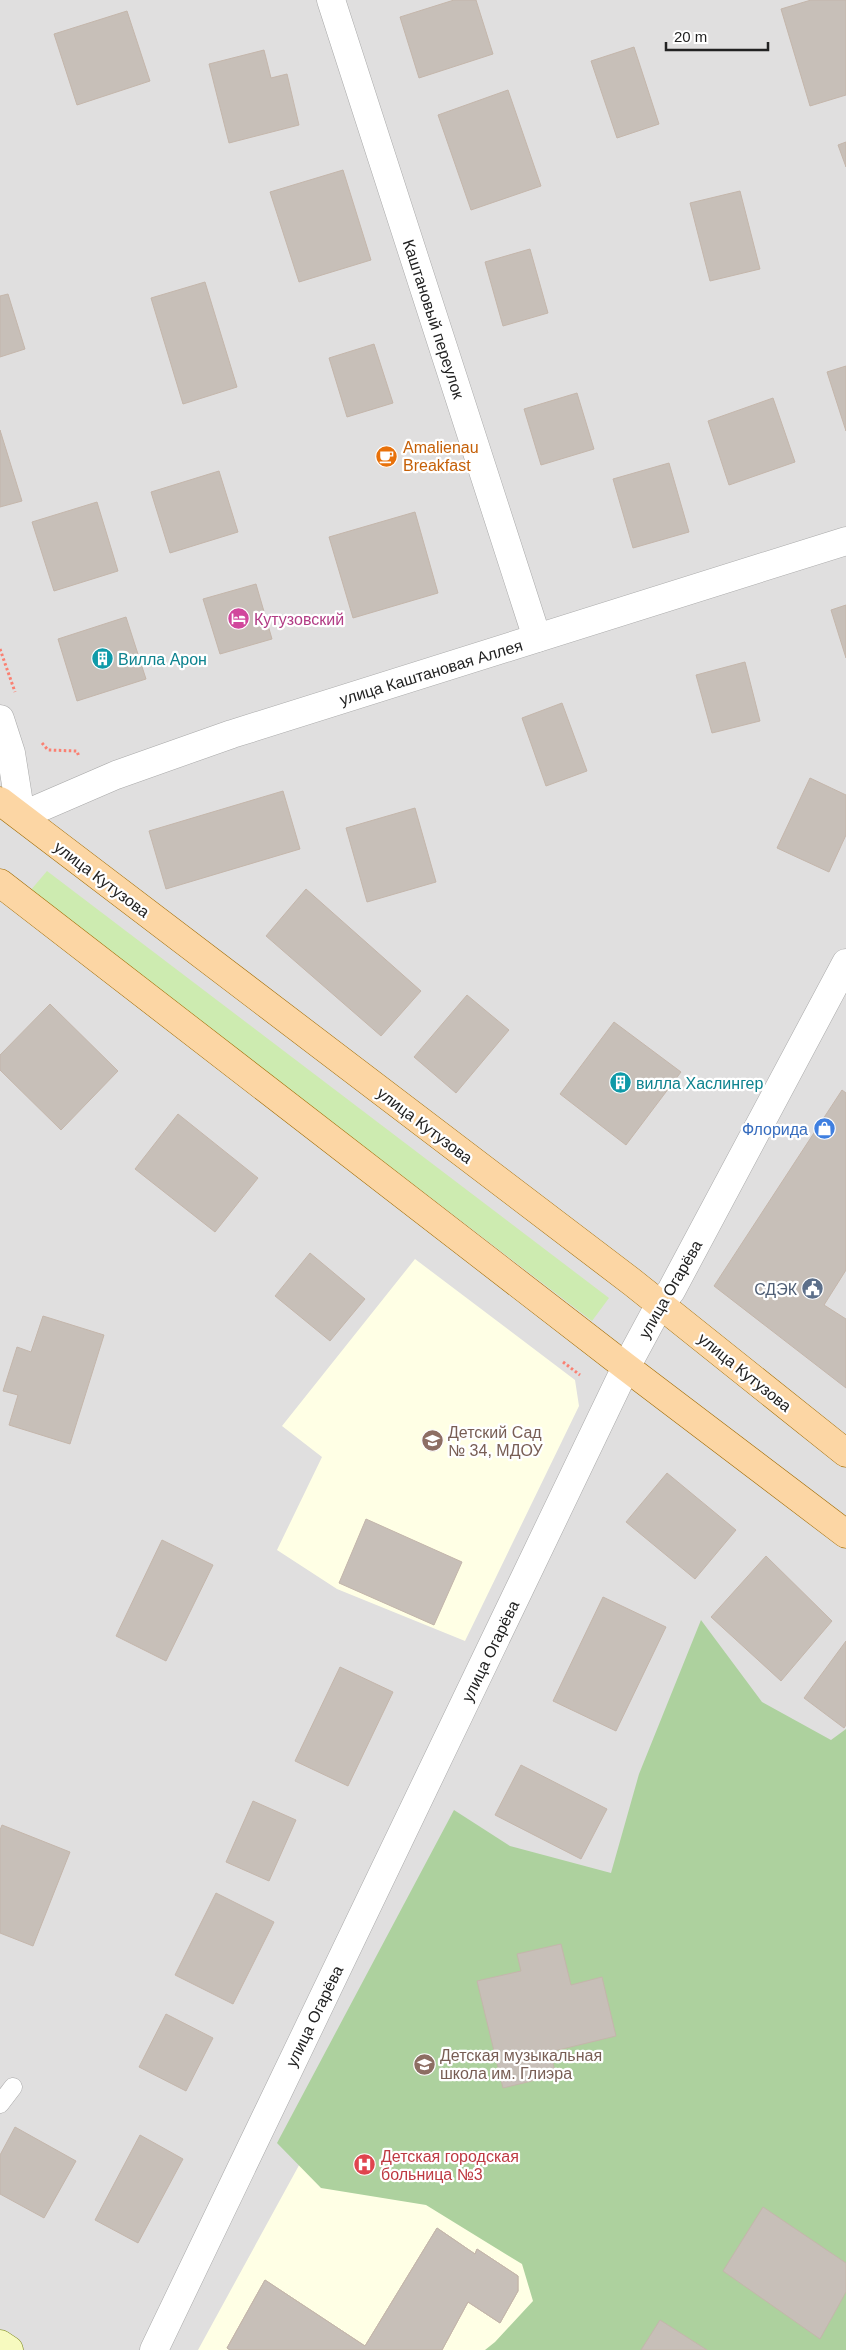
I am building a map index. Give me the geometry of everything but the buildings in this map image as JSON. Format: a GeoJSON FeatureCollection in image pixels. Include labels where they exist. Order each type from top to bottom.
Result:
{"type":"FeatureCollection","features":[{"type":"Feature","properties":{"kind":"main road","name":"улица Кутузова"},"geometry":{"type":"LineString","coordinates":[[10,808],[660,1304],[846,1453]]}},
{"type":"Feature","properties":{"kind":"main road"},"geometry":{"type":"LineString","coordinates":[[0,883],[626,1367],[846,1534]]}},
{"type":"Feature","properties":{"kind":"main road"},"geometry":{"type":"LineString","coordinates":[[0,2344],[9,2350]]}},
{"type":"Feature","properties":{"kind":"street","name":"Каштановый переулок"},"geometry":{"type":"LineString","coordinates":[[331,0],[538,638]]}},
{"type":"Feature","properties":{"kind":"street","name":"улица Каштановая Аллея"},"geometry":{"type":"LineString","coordinates":[[10,808],[94,784],[232,734],[846,542]]}},
{"type":"Feature","properties":{"kind":"street"},"geometry":{"type":"LineString","coordinates":[[0,719],[11,753],[10,808]]}},
{"type":"Feature","properties":{"kind":"street","name":"улица Огарёва"},"geometry":{"type":"LineString","coordinates":[[154,2350],[626,1367],[660,1304],[671,1291],[846,963]]}},
{"type":"Feature","properties":{"kind":"lane"},"geometry":{"type":"LineString","coordinates":[[0,2104],[13,2087]]}},
{"type":"Feature","properties":{"kind":"path"},"geometry":{"type":"LineString","coordinates":[[0,649],[16,696]]}},
{"type":"Feature","properties":{"kind":"path"},"geometry":{"type":"LineString","coordinates":[[37,737],[48,750],[77,751],[94,784]]}},
{"type":"Feature","properties":{"kind":"shaded area"},"geometry":{"type":"Polygon","coordinates":[[[0,0],[846,0],[846,2350],[0,2350],[0,0]]]}},
{"type":"Feature","properties":{"kind":"shaded area","name":"Детский Сад № 34, МДОУ"},"geometry":{"type":"Polygon","coordinates":[[[415,1259],[575,1380],[579,1406],[465,1641],[337,1589],[277,1550],[322,1457],[282,1426],[415,1259]],[[366,1519],[339,1583],[434,1625],[462,1562],[366,1519]]]}},
{"type":"Feature","properties":{"kind":"shaded area","name":"Детская городская больница №3"},"geometry":{"type":"Polygon","coordinates":[[[448,1851],[548,2350],[198,2350],[338,2094],[448,1851]]]}},
{"type":"Feature","properties":{"kind":"green space"},"geometry":{"type":"Polygon","coordinates":[[[47,871],[609,1298],[592,1321],[30,891],[47,871]]]}},
{"type":"Feature","properties":{"kind":"green space"},"geometry":{"type":"Polygon","coordinates":[[[701,1620],[762,1702],[831,1740],[846,1729],[846,2350],[485,2350],[495,2342],[533,2301],[522,2264],[426,2205],[321,2188],[277,2143],[454,1810],[510,1846],[611,1873],[639,1774],[701,1620]]]}},
{"type":"Feature","properties":{"kind":"place","name":"Amalienau Breakfast"},"geometry":{"type":"Point","coordinates":[387,456]}},
{"type":"Feature","properties":{"kind":"place","name":"Кутузовский"},"geometry":{"type":"Point","coordinates":[238,619]}},
{"type":"Feature","properties":{"kind":"place","name":"Вилла Арон"},"geometry":{"type":"Point","coordinates":[102,659]}},
{"type":"Feature","properties":{"kind":"place","name":"вилла Хаслингер"},"geometry":{"type":"Point","coordinates":[620,1083]}},
{"type":"Feature","properties":{"kind":"place","name":"Флорида"},"geometry":{"type":"Point","coordinates":[824,1129]}},
{"type":"Feature","properties":{"kind":"place","name":"СДЭК"},"geometry":{"type":"Point","coordinates":[813,1289]}},
{"type":"Feature","properties":{"kind":"place","name":"Детский Сад № 34, МДОУ"},"geometry":{"type":"Point","coordinates":[432,1441]}},
{"type":"Feature","properties":{"kind":"place","name":"Детская музыкальная школа им. Глиэра"},"geometry":{"type":"Point","coordinates":[424,2064]}},
{"type":"Feature","properties":{"kind":"place","name":"Детская городская больница №3"},"geometry":{"type":"Point","coordinates":[365,2165]}}]}
